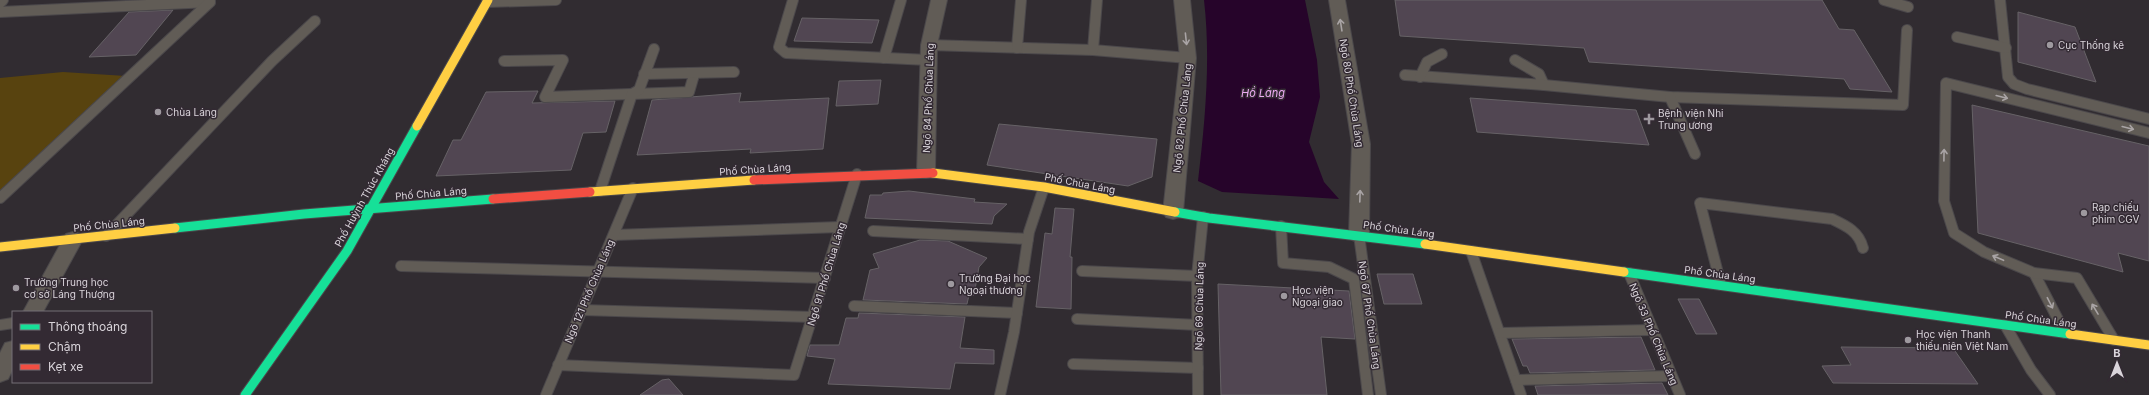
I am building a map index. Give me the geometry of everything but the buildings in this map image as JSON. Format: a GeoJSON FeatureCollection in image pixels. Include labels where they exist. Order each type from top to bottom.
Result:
{"type":"FeatureCollection","features":[{"type":"Feature","properties":{"kind":"street","name":"Ngõ 84 Phố Chùa Láng"},"geometry":{"type":"LineString","coordinates":[[926,172],[929,52],[939,0]]}},
{"type":"Feature","properties":{"kind":"street","name":"Ngõ 82 Phố Chùa Láng"},"geometry":{"type":"LineString","coordinates":[[1173,212],[1188,58],[1182,0]]}},
{"type":"Feature","properties":{"kind":"street","name":"Ngõ 80 Phố Chùa Láng"},"geometry":{"type":"LineString","coordinates":[[1337,0],[1361,144],[1359,234]]}},
{"type":"Feature","properties":{"kind":"street","name":"Phố Huỳnh Thúc Kháng"},"geometry":{"type":"LineString","coordinates":[[245,395],[347,252],[487,1]]}},
{"type":"Feature","properties":{"kind":"street","name":"Phố Chùa Láng"},"geometry":{"type":"LineString","coordinates":[[0,247],[371,209],[633,188],[857,174],[926,172],[1044,187],[1203,217],[1359,234],[1471,251],[2149,345]]}},
{"type":"Feature","properties":{"kind":"street"},"geometry":{"type":"LineString","coordinates":[[34,311],[73,239]]}},
{"type":"Feature","properties":{"kind":"street"},"geometry":{"type":"LineString","coordinates":[[0,373],[12,351]]}},
{"type":"Feature","properties":{"kind":"lane"},"geometry":{"type":"LineString","coordinates":[[0,3],[3,0]]}},
{"type":"Feature","properties":{"kind":"lane"},"geometry":{"type":"LineString","coordinates":[[65,9],[74,0]]}},
{"type":"Feature","properties":{"kind":"lane"},"geometry":{"type":"LineString","coordinates":[[487,1],[556,0]]}},
{"type":"Feature","properties":{"kind":"lane"},"geometry":{"type":"LineString","coordinates":[[793,0],[779,47],[786,53],[884,58],[929,52],[1017,48],[1094,50],[1188,58]]}},
{"type":"Feature","properties":{"kind":"lane"},"geometry":{"type":"LineString","coordinates":[[884,58],[901,0]]}},
{"type":"Feature","properties":{"kind":"lane"},"geometry":{"type":"LineString","coordinates":[[1017,48],[1022,0]]}},
{"type":"Feature","properties":{"kind":"lane"},"geometry":{"type":"LineString","coordinates":[[1094,50],[1097,0]]}},
{"type":"Feature","properties":{"kind":"lane"},"geometry":{"type":"LineString","coordinates":[[1884,0],[1908,7]]}},
{"type":"Feature","properties":{"kind":"lane"},"geometry":{"type":"LineString","coordinates":[[2000,0],[2008,76],[2014,84],[2027,89],[2149,119]]}},
{"type":"Feature","properties":{"kind":"lane"},"geometry":{"type":"LineString","coordinates":[[0,12],[210,2],[0,198]]}},
{"type":"Feature","properties":{"kind":"lane"},"geometry":{"type":"LineString","coordinates":[[106,236],[272,61],[314,21]]}},
{"type":"Feature","properties":{"kind":"lane"},"geometry":{"type":"LineString","coordinates":[[1405,75],[1544,85],[1670,98],[1903,105],[1907,30]]}},
{"type":"Feature","properties":{"kind":"lane"},"geometry":{"type":"LineString","coordinates":[[1957,37],[2006,48]]}},
{"type":"Feature","properties":{"kind":"lane"},"geometry":{"type":"LineString","coordinates":[[600,191],[632,94],[639,90],[654,50]]}},
{"type":"Feature","properties":{"kind":"lane"},"geometry":{"type":"LineString","coordinates":[[1420,77],[1423,66],[1430,57],[1442,54]]}},
{"type":"Feature","properties":{"kind":"lane"},"geometry":{"type":"LineString","coordinates":[[504,61],[563,60],[545,97],[689,92],[694,76]]}},
{"type":"Feature","properties":{"kind":"lane"},"geometry":{"type":"LineString","coordinates":[[1515,60],[1539,74],[1544,85]]}},
{"type":"Feature","properties":{"kind":"lane"},"geometry":{"type":"LineString","coordinates":[[644,74],[734,72]]}},
{"type":"Feature","properties":{"kind":"lane"},"geometry":{"type":"LineString","coordinates":[[2114,340],[2076,278],[2034,273],[1984,252],[1954,233],[1944,201],[1946,84],[2149,133]]}},
{"type":"Feature","properties":{"kind":"lane"},"geometry":{"type":"LineString","coordinates":[[1670,98],[1695,154]]}},
{"type":"Feature","properties":{"kind":"lane","name":"Ngõ 91 Phố Chùa Láng"},"geometry":{"type":"LineString","coordinates":[[558,365],[794,375],[857,174]]}},
{"type":"Feature","properties":{"kind":"lane"},"geometry":{"type":"LineString","coordinates":[[1000,395],[1017,313],[1034,208],[1044,187]]}},
{"type":"Feature","properties":{"kind":"lane","name":"Ngõ 121 Phố Chùa Láng"},"geometry":{"type":"LineString","coordinates":[[546,395],[633,188]]}},
{"type":"Feature","properties":{"kind":"lane"},"geometry":{"type":"LineString","coordinates":[[1722,285],[1700,203],[1779,214],[1832,219],[1846,225],[1860,237],[1863,248]]}},
{"type":"Feature","properties":{"kind":"lane","name":"Ngõ 69 Chùa Láng"},"geometry":{"type":"LineString","coordinates":[[1198,395],[1198,276],[1203,217]]}},
{"type":"Feature","properties":{"kind":"lane"},"geometry":{"type":"LineString","coordinates":[[1281,226],[1283,263],[1322,264],[1346,272],[1354,279],[1368,395]]}},
{"type":"Feature","properties":{"kind":"lane"},"geometry":{"type":"LineString","coordinates":[[614,234],[840,228]]}},
{"type":"Feature","properties":{"kind":"lane"},"geometry":{"type":"LineString","coordinates":[[872,231],[1028,239]]}},
{"type":"Feature","properties":{"kind":"lane","name":"Ngõ 67 Phố Chùa Láng"},"geometry":{"type":"LineString","coordinates":[[1359,234],[1381,395]]}},
{"type":"Feature","properties":{"kind":"lane"},"geometry":{"type":"LineString","coordinates":[[1471,251],[1521,395]]}},
{"type":"Feature","properties":{"kind":"lane"},"geometry":{"type":"LineString","coordinates":[[402,266],[825,278]]}},
{"type":"Feature","properties":{"kind":"lane"},"geometry":{"type":"LineString","coordinates":[[1082,271],[1198,276]]}},
{"type":"Feature","properties":{"kind":"lane","name":"Ngõ 33 Phố Chùa Láng"},"geometry":{"type":"LineString","coordinates":[[1629,273],[1680,395]]}},
{"type":"Feature","properties":{"kind":"lane"},"geometry":{"type":"LineString","coordinates":[[2034,273],[2065,333]]}},
{"type":"Feature","properties":{"kind":"lane"},"geometry":{"type":"LineString","coordinates":[[854,306],[1017,313]]}},
{"type":"Feature","properties":{"kind":"lane"},"geometry":{"type":"LineString","coordinates":[[582,310],[813,318]]}},
{"type":"Feature","properties":{"kind":"lane"},"geometry":{"type":"LineString","coordinates":[[1077,319],[1198,325]]}},
{"type":"Feature","properties":{"kind":"lane"},"geometry":{"type":"LineString","coordinates":[[0,325],[12,323]]}},
{"type":"Feature","properties":{"kind":"lane"},"geometry":{"type":"LineString","coordinates":[[2005,325],[2031,370],[2050,395]]}},
{"type":"Feature","properties":{"kind":"lane"},"geometry":{"type":"LineString","coordinates":[[1500,333],[1652,330]]}},
{"type":"Feature","properties":{"kind":"lane"},"geometry":{"type":"LineString","coordinates":[[1073,364],[1198,368]]}},
{"type":"Feature","properties":{"kind":"lane"},"geometry":{"type":"LineString","coordinates":[[1516,380],[1671,376]]}},
{"type":"Feature","properties":{"kind":"shaded area"},"geometry":{"type":"Polygon","coordinates":[[[63,72],[126,76],[0,194],[0,78],[63,72]]]}},
{"type":"Feature","properties":{"kind":"water","name":"Hồ Láng"},"geometry":{"type":"Polygon","coordinates":[[[1204,0],[1305,0],[1317,60],[1320,97],[1309,142],[1324,182],[1339,199],[1222,192],[1198,181],[1205,113],[1207,68],[1204,0]]]}},
{"type":"Feature","properties":{"kind":"traffic: fast"},"geometry":{"type":"LineString","coordinates":[[245,395],[347,251],[417,126]]}},
{"type":"Feature","properties":{"kind":"traffic: fast"},"geometry":{"type":"LineString","coordinates":[[175,228],[304,214],[493,199]]}},
{"type":"Feature","properties":{"kind":"traffic: fast"},"geometry":{"type":"LineString","coordinates":[[1175,212],[1209,218],[1425,244]]}},
{"type":"Feature","properties":{"kind":"traffic: fast"},"geometry":{"type":"LineString","coordinates":[[1624,272],[2070,334]]}},
{"type":"Feature","properties":{"kind":"traffic: slow"},"geometry":{"type":"LineString","coordinates":[[417,126],[488,0]]}},
{"type":"Feature","properties":{"kind":"traffic: slow"},"geometry":{"type":"LineString","coordinates":[[933,173],[1044,187],[1175,212]]}},
{"type":"Feature","properties":{"kind":"traffic: slow"},"geometry":{"type":"LineString","coordinates":[[590,192],[754,180]]}},
{"type":"Feature","properties":{"kind":"traffic: slow"},"geometry":{"type":"LineString","coordinates":[[0,247],[175,228]]}},
{"type":"Feature","properties":{"kind":"traffic: slow"},"geometry":{"type":"LineString","coordinates":[[1425,244],[1624,272]]}},
{"type":"Feature","properties":{"kind":"traffic: slow"},"geometry":{"type":"LineString","coordinates":[[2070,334],[2149,345]]}},
{"type":"Feature","properties":{"kind":"traffic: jam"},"geometry":{"type":"LineString","coordinates":[[754,180],[933,173]]}},
{"type":"Feature","properties":{"kind":"traffic: jam"},"geometry":{"type":"LineString","coordinates":[[493,199],[590,192]]}},
{"type":"Feature","properties":{"kind":"place","name":"Cục Thống kê"},"geometry":{"type":"Point","coordinates":[2050,45]}},
{"type":"Feature","properties":{"kind":"place","name":"Chùa Láng"},"geometry":{"type":"Point","coordinates":[158,112]}},
{"type":"Feature","properties":{"kind":"place","name":"Bệnh viện Nhi Trung ương"},"geometry":{"type":"Point","coordinates":[1649,119]}},
{"type":"Feature","properties":{"kind":"place","name":"Rạp chiếu phim CGV"},"geometry":{"type":"Point","coordinates":[2084,213]}},
{"type":"Feature","properties":{"kind":"place","name":"Trường Đại học Ngoại thương"},"geometry":{"type":"Point","coordinates":[951,284]}},
{"type":"Feature","properties":{"kind":"place","name":"Trường Trung học cơ sở Láng Thượng"},"geometry":{"type":"Point","coordinates":[16,288]}},
{"type":"Feature","properties":{"kind":"place","name":"Học viện Ngoại giao"},"geometry":{"type":"Point","coordinates":[1284,296]}},
{"type":"Feature","properties":{"kind":"place","name":"Học viện Thanh thiếu niên Việt Nam"},"geometry":{"type":"Point","coordinates":[1908,340]}}]}
